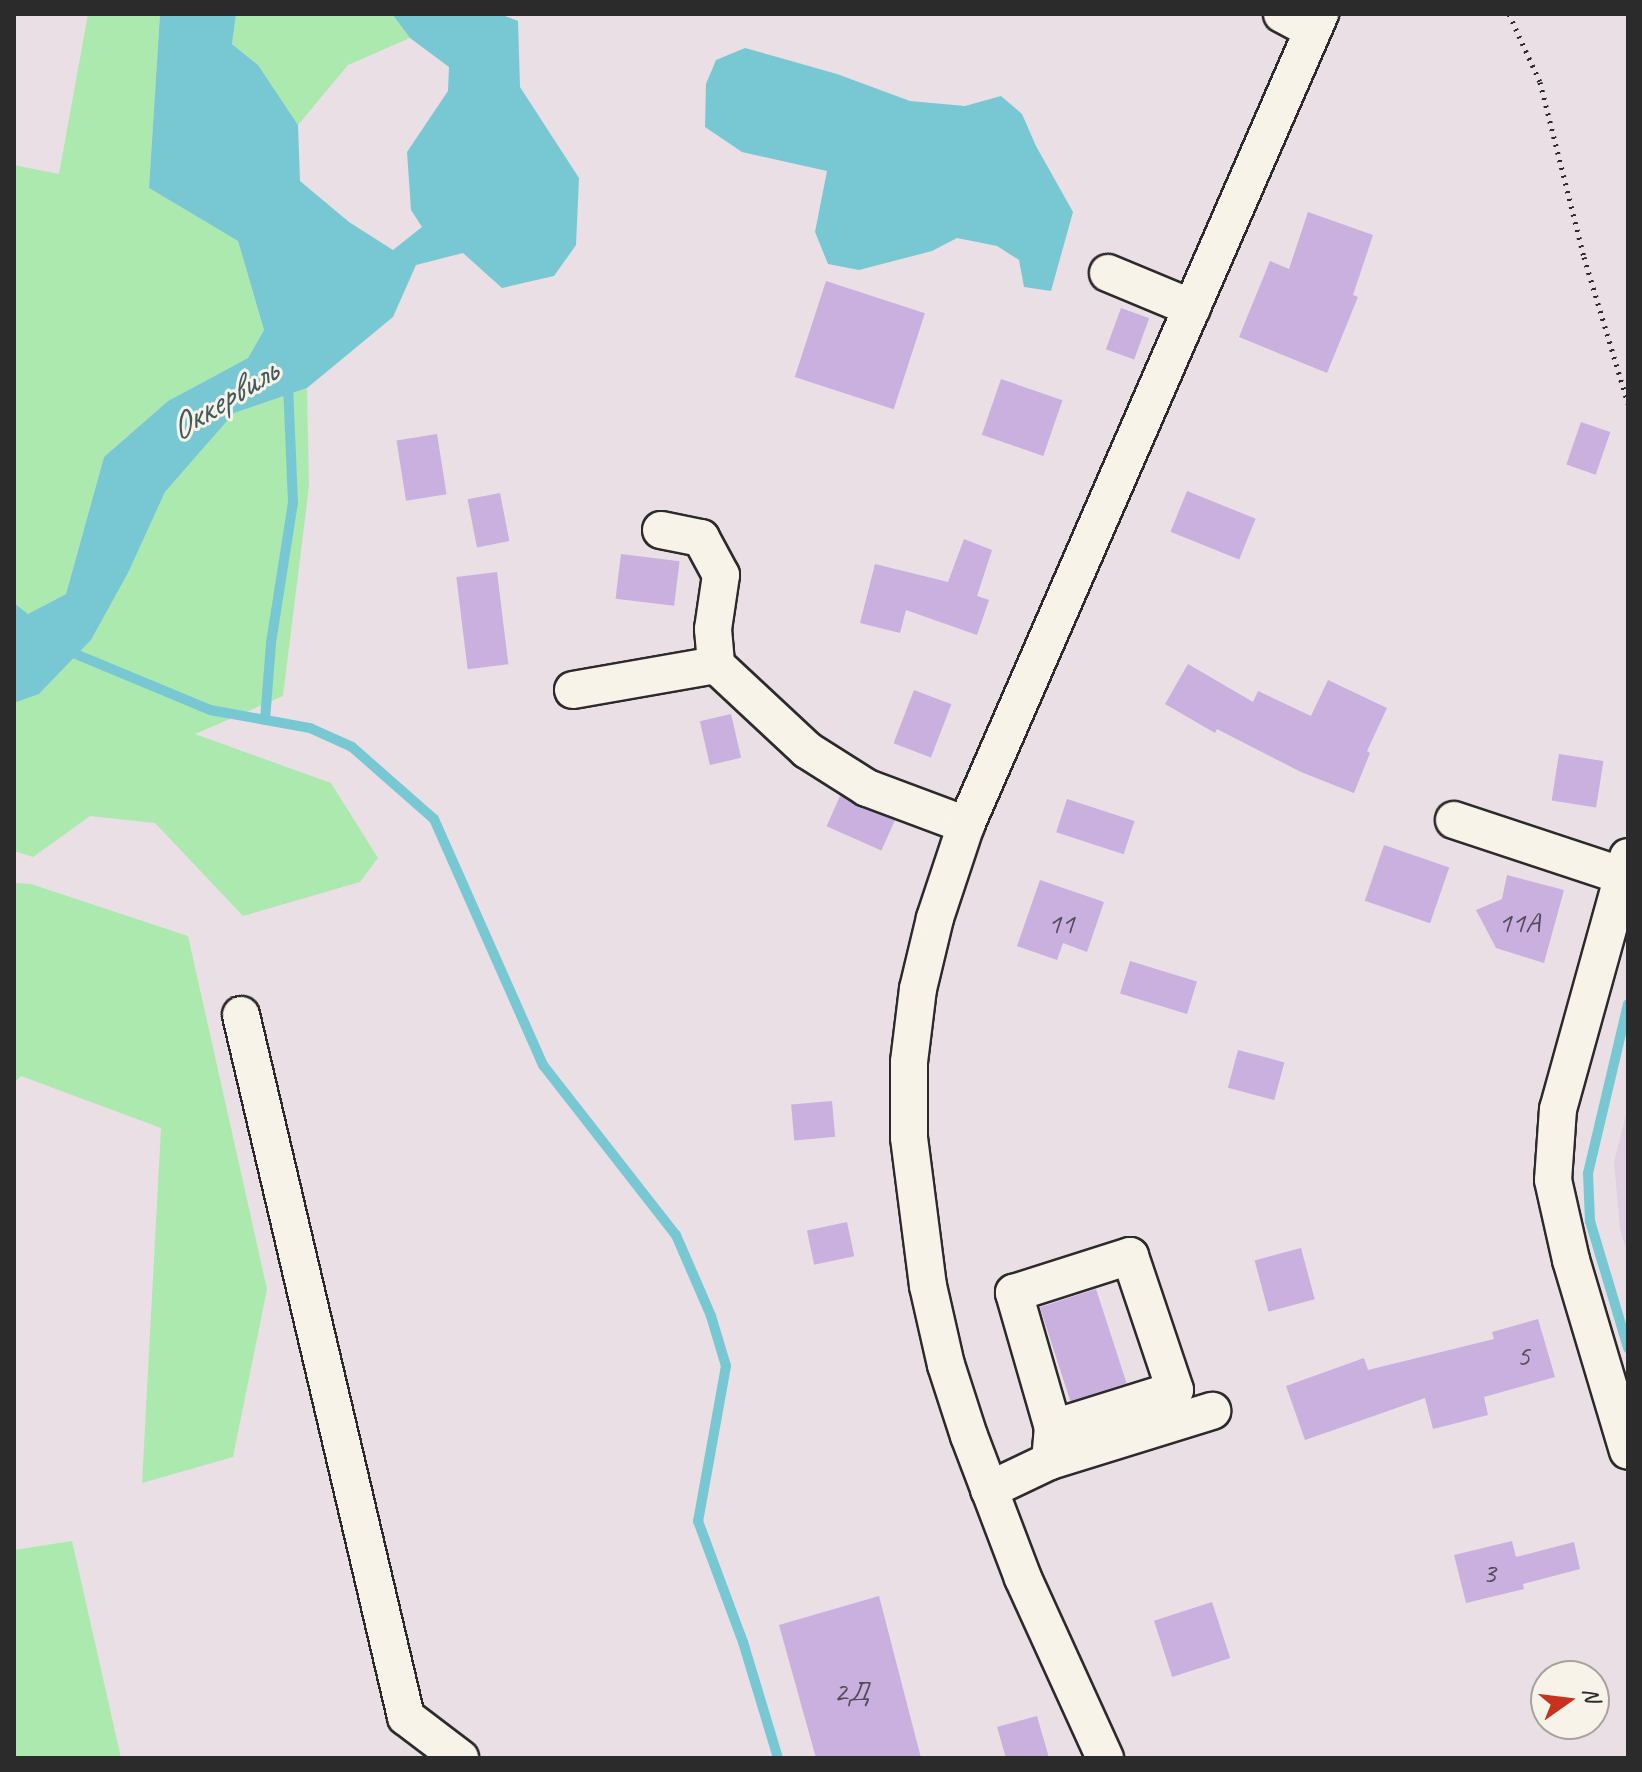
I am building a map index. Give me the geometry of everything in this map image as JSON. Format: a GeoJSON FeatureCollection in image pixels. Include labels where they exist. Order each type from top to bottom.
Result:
{"type":"FeatureCollection","features":[{"type":"Feature","properties":{"kind":"street"},"geometry":{"type":"LineString","coordinates":[[1105,1758],[1029,1592],[989,1490],[946,1365],[915,1208],[909,1137],[909,1062],[918,989],[935,918],[966,825],[1192,308],[1305,19]]}},
{"type":"Feature","properties":{"kind":"street"},"geometry":{"type":"LineString","coordinates":[[1108,273],[1192,308]]}},
{"type":"Feature","properties":{"kind":"street"},"geometry":{"type":"LineString","coordinates":[[661,530],[701,538],[721,575],[713,629],[716,665],[807,750],[867,788],[966,825]]}},
{"type":"Feature","properties":{"kind":"street"},"geometry":{"type":"LineString","coordinates":[[573,690],[716,665]]}},
{"type":"Feature","properties":{"kind":"street"},"geometry":{"type":"LineString","coordinates":[[1454,820],[1626,866],[1558,1109],[1553,1180],[1571,1260],[1628,1451]]}},
{"type":"Feature","properties":{"kind":"street"},"geometry":{"type":"LineString","coordinates":[[241,1015],[406,1717],[460,1758]]}},
{"type":"Feature","properties":{"kind":"street"},"geometry":{"type":"LineString","coordinates":[[989,1490],[1052,1445],[1175,1390],[1130,1256],[1014,1293],[1052,1445]]}},
{"type":"Feature","properties":{"kind":"street"},"geometry":{"type":"LineString","coordinates":[[1052,1445],[1212,1411]]}},
{"type":"Feature","properties":{"kind":"path"},"geometry":{"type":"LineString","coordinates":[[1509,14],[1540,82],[1584,257],[1628,404]]}},
{"type":"Feature","properties":{"kind":"shaded area"},"geometry":{"type":"Polygon","coordinates":[[[1628,1107],[1628,1255],[1620,1229],[1614,1162],[1628,1107]]]}},
{"type":"Feature","properties":{"kind":"green space"},"geometry":{"type":"Polygon","coordinates":[[[88,14],[160,14],[149,188],[238,241],[264,330],[248,358],[168,401],[104,457],[66,594],[28,614],[14,603],[14,165],[59,174],[88,14]]]}},
{"type":"Feature","properties":{"kind":"green space"},"geometry":{"type":"Polygon","coordinates":[[[236,14],[392,14],[410,38],[348,65],[298,125],[258,65],[232,44],[236,14]]]}},
{"type":"Feature","properties":{"kind":"green space"},"geometry":{"type":"Polygon","coordinates":[[[307,388],[309,486],[283,696],[195,734],[331,783],[378,858],[360,882],[243,916],[155,823],[90,816],[33,857],[14,851],[14,703],[39,694],[91,640],[128,573],[165,492],[234,413],[307,388]]]}},
{"type":"Feature","properties":{"kind":"green space"},"geometry":{"type":"Polygon","coordinates":[[[14,883],[31,884],[188,936],[267,1289],[233,1457],[142,1483],[161,1128],[21,1076],[14,1083],[14,883]]]}},
{"type":"Feature","properties":{"kind":"green space"},"geometry":{"type":"Polygon","coordinates":[[[72,1541],[121,1758],[14,1758],[14,1550],[72,1541]]]}},
{"type":"Feature","properties":{"kind":"water","name":"Оккервиль"},"geometry":{"type":"Polygon","coordinates":[[[160,14],[236,14],[232,44],[258,65],[298,125],[300,181],[349,222],[393,250],[422,227],[411,210],[407,152],[448,91],[449,67],[410,38],[392,14],[500,14],[518,21],[520,87],[579,178],[576,245],[554,276],[502,288],[463,253],[416,265],[393,317],[307,388],[234,413],[165,492],[128,573],[91,640],[39,694],[14,703],[14,603],[28,614],[66,594],[104,457],[168,401],[248,358],[264,330],[238,241],[149,188],[160,14]]]}},
{"type":"Feature","properties":{"kind":"water"},"geometry":{"type":"Polygon","coordinates":[[[745,48],[837,74],[910,101],[965,106],[1001,96],[1022,114],[1073,212],[1051,291],[1024,287],[1019,260],[997,246],[957,238],[932,251],[859,270],[828,264],[815,232],[827,171],[742,152],[705,127],[706,84],[716,60],[745,48]]]}},
{"type":"Feature","properties":{"kind":"building"},"geometry":{"type":"Polygon","coordinates":[[[1308,212],[1373,235],[1353,295],[1358,297],[1327,373],[1239,337],[1270,261],[1289,269],[1308,212]]]}},
{"type":"Feature","properties":{"kind":"building"},"geometry":{"type":"Polygon","coordinates":[[[826,281],[925,313],[894,409],[795,377],[826,281]]]}},
{"type":"Feature","properties":{"kind":"building"},"geometry":{"type":"Polygon","coordinates":[[[1121,308],[1149,318],[1134,360],[1106,349],[1121,308]]]}},
{"type":"Feature","properties":{"kind":"building"},"geometry":{"type":"Polygon","coordinates":[[[1001,379],[1062,400],[1043,456],[982,435],[1001,379]]]}},
{"type":"Feature","properties":{"kind":"building"},"geometry":{"type":"Polygon","coordinates":[[[1581,422],[1610,432],[1596,475],[1566,465],[1581,422]]]}},
{"type":"Feature","properties":{"kind":"building"},"geometry":{"type":"Polygon","coordinates":[[[437,434],[447,494],[406,501],[397,440],[437,434]]]}},
{"type":"Feature","properties":{"kind":"building"},"geometry":{"type":"Polygon","coordinates":[[[1187,491],[1256,519],[1239,560],[1171,532],[1187,491]]]}},
{"type":"Feature","properties":{"kind":"building"},"geometry":{"type":"Polygon","coordinates":[[[500,493],[509,541],[477,547],[468,499],[500,493]]]}},
{"type":"Feature","properties":{"kind":"building"},"geometry":{"type":"Polygon","coordinates":[[[964,539],[992,550],[977,596],[989,600],[977,635],[906,610],[900,633],[860,623],[875,564],[948,582],[964,539]]]}},
{"type":"Feature","properties":{"kind":"building"},"geometry":{"type":"Polygon","coordinates":[[[621,554],[680,561],[674,606],[616,599],[621,554]]]}},
{"type":"Feature","properties":{"kind":"building"},"geometry":{"type":"Polygon","coordinates":[[[497,572],[508,664],[468,669],[456,577],[497,572]]]}},
{"type":"Feature","properties":{"kind":"building"},"geometry":{"type":"Polygon","coordinates":[[[1188,664],[1253,702],[1258,691],[1311,716],[1328,680],[1387,708],[1367,751],[1370,753],[1354,793],[1301,772],[1217,729],[1215,733],[1165,704],[1188,664]]]}},
{"type":"Feature","properties":{"kind":"building"},"geometry":{"type":"Polygon","coordinates":[[[914,690],[951,704],[931,758],[894,743],[914,690]]]}},
{"type":"Feature","properties":{"kind":"building"},"geometry":{"type":"Polygon","coordinates":[[[731,714],[741,758],[710,765],[700,721],[731,714]]]}},
{"type":"Feature","properties":{"kind":"building"},"geometry":{"type":"Polygon","coordinates":[[[1559,754],[1603,761],[1596,807],[1552,800],[1559,754]]]}},
{"type":"Feature","properties":{"kind":"building"},"geometry":{"type":"Polygon","coordinates":[[[840,796],[895,820],[881,851],[827,826],[840,796]]]}},
{"type":"Feature","properties":{"kind":"building"},"geometry":{"type":"Polygon","coordinates":[[[1067,799],[1135,821],[1124,854],[1056,832],[1067,799]]]}},
{"type":"Feature","properties":{"kind":"building"},"geometry":{"type":"Polygon","coordinates":[[[1384,845],[1449,867],[1430,923],[1365,901],[1384,845]]]}},
{"type":"Feature","properties":{"kind":"building"},"geometry":{"type":"Polygon","coordinates":[[[1507,875],[1564,890],[1544,963],[1496,948],[1476,910],[1502,899],[1507,875]]]}},
{"type":"Feature","properties":{"kind":"building"},"geometry":{"type":"Polygon","coordinates":[[[1040,880],[1104,902],[1087,952],[1063,943],[1057,960],[1017,946],[1040,880]]]}},
{"type":"Feature","properties":{"kind":"building"},"geometry":{"type":"Polygon","coordinates":[[[1130,961],[1197,981],[1187,1014],[1120,994],[1130,961]]]}},
{"type":"Feature","properties":{"kind":"building"},"geometry":{"type":"Polygon","coordinates":[[[1238,1050],[1284,1062],[1274,1100],[1228,1088],[1238,1050]]]}},
{"type":"Feature","properties":{"kind":"building"},"geometry":{"type":"Polygon","coordinates":[[[832,1101],[835,1137],[794,1140],[791,1105],[832,1101]]]}},
{"type":"Feature","properties":{"kind":"building"},"geometry":{"type":"Polygon","coordinates":[[[847,1222],[854,1256],[814,1265],[807,1231],[847,1222]]]}},
{"type":"Feature","properties":{"kind":"building"},"geometry":{"type":"Polygon","coordinates":[[[1301,1248],[1315,1299],[1268,1312],[1255,1260],[1301,1248]]]}},
{"type":"Feature","properties":{"kind":"building"},"geometry":{"type":"Polygon","coordinates":[[[1096,1289],[1127,1383],[1070,1401],[1040,1307],[1096,1289]]]}},
{"type":"Feature","properties":{"kind":"building"},"geometry":{"type":"Polygon","coordinates":[[[1538,1319],[1555,1377],[1484,1397],[1488,1415],[1433,1429],[1425,1398],[1305,1440],[1286,1386],[1364,1358],[1368,1370],[1494,1339],[1492,1332],[1538,1319]]]}},
{"type":"Feature","properties":{"kind":"building"},"geometry":{"type":"Polygon","coordinates":[[[1512,1541],[1516,1557],[1574,1542],[1580,1569],[1523,1584],[1524,1589],[1466,1603],[1454,1555],[1512,1541]]]}},
{"type":"Feature","properties":{"kind":"building"},"geometry":{"type":"Polygon","coordinates":[[[879,1596],[921,1758],[816,1758],[779,1625],[879,1596]]]}},
{"type":"Feature","properties":{"kind":"building"},"geometry":{"type":"Polygon","coordinates":[[[1212,1602],[1230,1658],[1172,1677],[1154,1621],[1212,1602]]]}},
{"type":"Feature","properties":{"kind":"building"},"geometry":{"type":"Polygon","coordinates":[[[1037,1716],[1049,1758],[1006,1758],[997,1727],[1037,1716]]]}},
{"type":"Feature","properties":{"kind":"waterway","name":"Оккервиль"},"geometry":{"type":"LineString","coordinates":[[265,720],[271,643],[293,503],[288,384]]}},
{"type":"Feature","properties":{"kind":"waterway"},"geometry":{"type":"LineString","coordinates":[[66,650],[210,710],[310,728],[352,747],[434,819],[543,1065],[676,1235],[711,1316],[726,1366],[698,1521],[743,1642],[778,1758]]}},
{"type":"Feature","properties":{"kind":"waterway"},"geometry":{"type":"LineString","coordinates":[[1628,1004],[1588,1173],[1590,1221],[1628,1348]]}}]}
